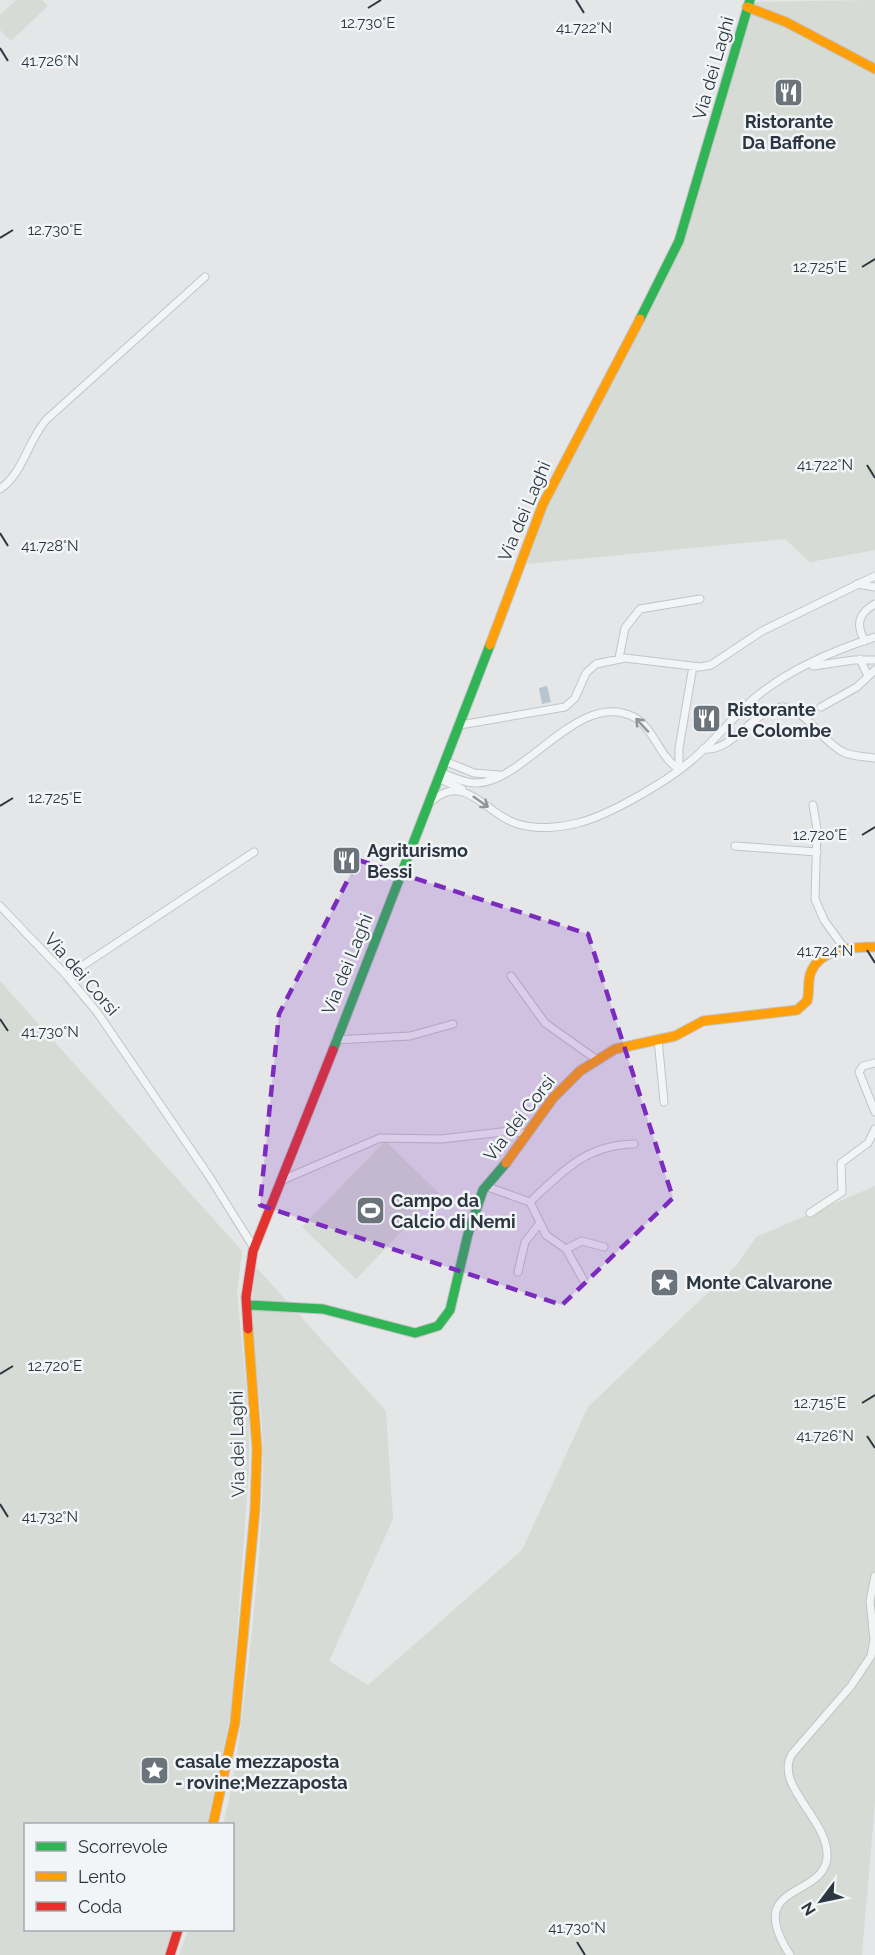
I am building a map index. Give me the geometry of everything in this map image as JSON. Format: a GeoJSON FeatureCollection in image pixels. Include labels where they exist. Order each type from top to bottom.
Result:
{"type":"FeatureCollection","features":[{"type":"Feature","properties":{"kind":"main road"},"geometry":{"type":"LineString","coordinates":[[746,2],[875,69]]}},
{"type":"Feature","properties":{"kind":"main road","name":"Via dei Laghi"},"geometry":{"type":"LineString","coordinates":[[213,1823],[235,1723],[256,1500],[257,1449],[247,1305],[248,1274],[254,1248],[447,762],[550,489],[677,246],[692,204],[746,2]]}},
{"type":"Feature","properties":{"kind":"main road","name":"Via dei Corsi"},"geometry":{"type":"LineString","coordinates":[[247,1305],[322,1309],[415,1333],[433,1329],[442,1323],[449,1313],[468,1234],[485,1186],[508,1161],[563,1087],[615,1049],[678,1035],[703,1021],[797,1010],[808,999],[813,967],[822,959],[845,949],[875,947]]}},
{"type":"Feature","properties":{"kind":"main road"},"geometry":{"type":"LineString","coordinates":[[170,1955],[177,1931]]}},
{"type":"Feature","properties":{"kind":"street"},"geometry":{"type":"LineString","coordinates":[[0,489],[17,474],[32,440],[47,419],[205,277]]}},
{"type":"Feature","properties":{"kind":"street"},"geometry":{"type":"LineString","coordinates":[[460,725],[565,707],[575,699],[592,667],[603,661],[619,658],[707,667],[720,662],[762,631],[875,576]]}},
{"type":"Feature","properties":{"kind":"street"},"geometry":{"type":"LineString","coordinates":[[857,584],[875,587]]}},
{"type":"Feature","properties":{"kind":"street"},"geometry":{"type":"LineString","coordinates":[[619,658],[625,628],[640,609],[700,599]]}},
{"type":"Feature","properties":{"kind":"street"},"geometry":{"type":"LineString","coordinates":[[865,640],[859,628],[860,617],[866,609],[875,604]]}},
{"type":"Feature","properties":{"kind":"street"},"geometry":{"type":"LineString","coordinates":[[441,776],[513,822],[530,826],[561,826],[603,813],[679,769],[703,749],[758,695],[802,668],[865,640],[875,638]]}},
{"type":"Feature","properties":{"kind":"street"},"geometry":{"type":"LineString","coordinates":[[802,668],[860,659],[875,660]]}},
{"type":"Feature","properties":{"kind":"street"},"geometry":{"type":"LineString","coordinates":[[860,659],[868,676]]}},
{"type":"Feature","properties":{"kind":"street"},"geometry":{"type":"LineString","coordinates":[[679,769],[679,748],[693,666]]}},
{"type":"Feature","properties":{"kind":"street"},"geometry":{"type":"LineString","coordinates":[[821,707],[857,687],[875,670]]}},
{"type":"Feature","properties":{"kind":"street"},"geometry":{"type":"LineString","coordinates":[[703,749],[720,747],[764,713],[783,707],[804,718],[840,750],[853,755],[875,758]]}},
{"type":"Feature","properties":{"kind":"street"},"geometry":{"type":"LineString","coordinates":[[441,776],[479,783],[502,775],[564,732],[594,715],[605,712],[634,718],[647,731],[667,760],[679,769]]}},
{"type":"Feature","properties":{"kind":"street"},"geometry":{"type":"LineString","coordinates":[[447,762],[481,775],[502,775]]}},
{"type":"Feature","properties":{"kind":"street"},"geometry":{"type":"LineString","coordinates":[[430,802],[448,790],[464,790]]}},
{"type":"Feature","properties":{"kind":"street"},"geometry":{"type":"LineString","coordinates":[[813,805],[817,829],[817,906],[845,949]]}},
{"type":"Feature","properties":{"kind":"street"},"geometry":{"type":"LineString","coordinates":[[735,846],[817,852]]}},
{"type":"Feature","properties":{"kind":"street"},"geometry":{"type":"LineString","coordinates":[[67,976],[254,852]]}},
{"type":"Feature","properties":{"kind":"street","name":"Via dei Corsi"},"geometry":{"type":"LineString","coordinates":[[0,906],[67,976],[105,1023],[209,1176],[254,1248]]}},
{"type":"Feature","properties":{"kind":"street"},"geometry":{"type":"LineString","coordinates":[[511,976],[545,1023],[597,1060]]}},
{"type":"Feature","properties":{"kind":"street","name":"Via dei Laghi"},"geometry":{"type":"LineString","coordinates":[[335,1040],[410,1036],[453,1024]]}},
{"type":"Feature","properties":{"kind":"street"},"geometry":{"type":"LineString","coordinates":[[658,1039],[664,1102]]}},
{"type":"Feature","properties":{"kind":"street"},"geometry":{"type":"LineString","coordinates":[[875,1063],[864,1066],[859,1072],[875,1112]]}},
{"type":"Feature","properties":{"kind":"street"},"geometry":{"type":"LineString","coordinates":[[810,1213],[842,1192],[842,1163],[868,1143],[875,1129]]}},
{"type":"Feature","properties":{"kind":"street"},"geometry":{"type":"LineString","coordinates":[[280,1181],[380,1138],[441,1139],[504,1132],[528,1134]]}},
{"type":"Feature","properties":{"kind":"street"},"geometry":{"type":"LineString","coordinates":[[530,1202],[571,1165],[590,1152],[612,1145],[634,1144]]}},
{"type":"Feature","properties":{"kind":"street"},"geometry":{"type":"LineString","coordinates":[[485,1186],[530,1202],[550,1240],[566,1249],[584,1281]]}},
{"type":"Feature","properties":{"kind":"street"},"geometry":{"type":"LineString","coordinates":[[518,1272],[525,1242],[540,1223]]}},
{"type":"Feature","properties":{"kind":"street"},"geometry":{"type":"LineString","coordinates":[[566,1249],[582,1240],[604,1247]]}},
{"type":"Feature","properties":{"kind":"street"},"geometry":{"type":"LineString","coordinates":[[790,1955],[780,1937],[776,1914],[783,1898],[823,1869],[826,1849],[814,1818],[790,1781],[787,1765],[792,1754],[851,1686],[871,1656],[874,1640],[870,1601],[875,1576]]}},
{"type":"Feature","properties":{"kind":"highlighted area"},"geometry":{"type":"Polygon","coordinates":[[[358,860],[588,934],[673,1198],[562,1305],[260,1205],[279,1014],[358,860]]]}},
{"type":"Feature","properties":{"kind":"shaded area"},"geometry":{"type":"Polygon","coordinates":[[[16,0],[42,0],[48,6],[11,41],[0,30],[0,15],[16,0]]]}},
{"type":"Feature","properties":{"kind":"shaded area"},"geometry":{"type":"Polygon","coordinates":[[[875,0],[875,550],[810,562],[785,539],[527,564],[547,506],[563,471],[658,297],[686,235],[752,2],[875,0]]]}},
{"type":"Feature","properties":{"kind":"shaded area"},"geometry":{"type":"Polygon","coordinates":[[[547,686],[551,702],[542,704],[539,688],[547,686]]]}},
{"type":"Feature","properties":{"kind":"shaded area"},"geometry":{"type":"Polygon","coordinates":[[[0,981],[242,1251],[237,1292],[249,1417],[249,1470],[231,1712],[207,1823],[24,1823],[24,1931],[173,1931],[165,1955],[0,1955],[0,981]]]}},
{"type":"Feature","properties":{"kind":"shaded area","name":"Campo da Calcio di Nemi"},"geometry":{"type":"Polygon","coordinates":[[[385,1141],[439,1193],[356,1279],[302,1227],[385,1141]]]}},
{"type":"Feature","properties":{"kind":"shaded area"},"geometry":{"type":"Polygon","coordinates":[[[875,1186],[875,1801],[862,1955],[179,1955],[188,1931],[234,1931],[234,1823],[223,1823],[235,1766],[248,1667],[261,1530],[263,1448],[252,1312],[256,1267],[386,1411],[393,1519],[329,1661],[368,1685],[522,1550],[588,1407],[737,1265],[756,1237],[875,1186]]]}},
{"type":"Feature","properties":{"kind":"traffic: fast"},"geometry":{"type":"LineString","coordinates":[[640,319],[679,241],[750,0]]}},
{"type":"Feature","properties":{"kind":"traffic: fast"},"geometry":{"type":"LineString","coordinates":[[333,1050],[490,645]]}},
{"type":"Feature","properties":{"kind":"traffic: fast"},"geometry":{"type":"LineString","coordinates":[[247,1305],[323,1309],[415,1333],[438,1326],[450,1310],[468,1234],[483,1190],[506,1163]]}},
{"type":"Feature","properties":{"kind":"traffic: slow"},"geometry":{"type":"LineString","coordinates":[[747,7],[786,22],[875,69]]}},
{"type":"Feature","properties":{"kind":"traffic: slow"},"geometry":{"type":"LineString","coordinates":[[490,645],[543,504],[640,319]]}},
{"type":"Feature","properties":{"kind":"traffic: slow"},"geometry":{"type":"LineString","coordinates":[[506,1163],[553,1098],[580,1071],[615,1049],[675,1036],[703,1021],[797,1010],[807,1001],[811,972],[822,958],[838,950],[875,947]]}},
{"type":"Feature","properties":{"kind":"traffic: slow"},"geometry":{"type":"LineString","coordinates":[[213,1823],[235,1723],[255,1510],[257,1449],[248,1329]]}},
{"type":"Feature","properties":{"kind":"traffic: jam"},"geometry":{"type":"LineString","coordinates":[[248,1329],[246,1297],[253,1251],[333,1050]]}},
{"type":"Feature","properties":{"kind":"traffic: jam"},"geometry":{"type":"LineString","coordinates":[[170,1955],[178,1931]]}},
{"type":"Feature","properties":{"kind":"place","name":"Ristorante Da Baffone"},"geometry":{"type":"Point","coordinates":[789,92]}},
{"type":"Feature","properties":{"kind":"place","name":"Ristorante Le Colombe"},"geometry":{"type":"Point","coordinates":[706,719]}},
{"type":"Feature","properties":{"kind":"place","name":"Agriturismo Bessi"},"geometry":{"type":"Point","coordinates":[346,860]}},
{"type":"Feature","properties":{"kind":"place","name":"Campo da Calcio di Nemi"},"geometry":{"type":"Point","coordinates":[370,1210]}},
{"type":"Feature","properties":{"kind":"place","name":"Monte Calvarone"},"geometry":{"type":"Point","coordinates":[665,1282]}},
{"type":"Feature","properties":{"kind":"place","name":"casale mezzaposta - rovine;Mezzaposta"},"geometry":{"type":"Point","coordinates":[154,1771]}}]}
